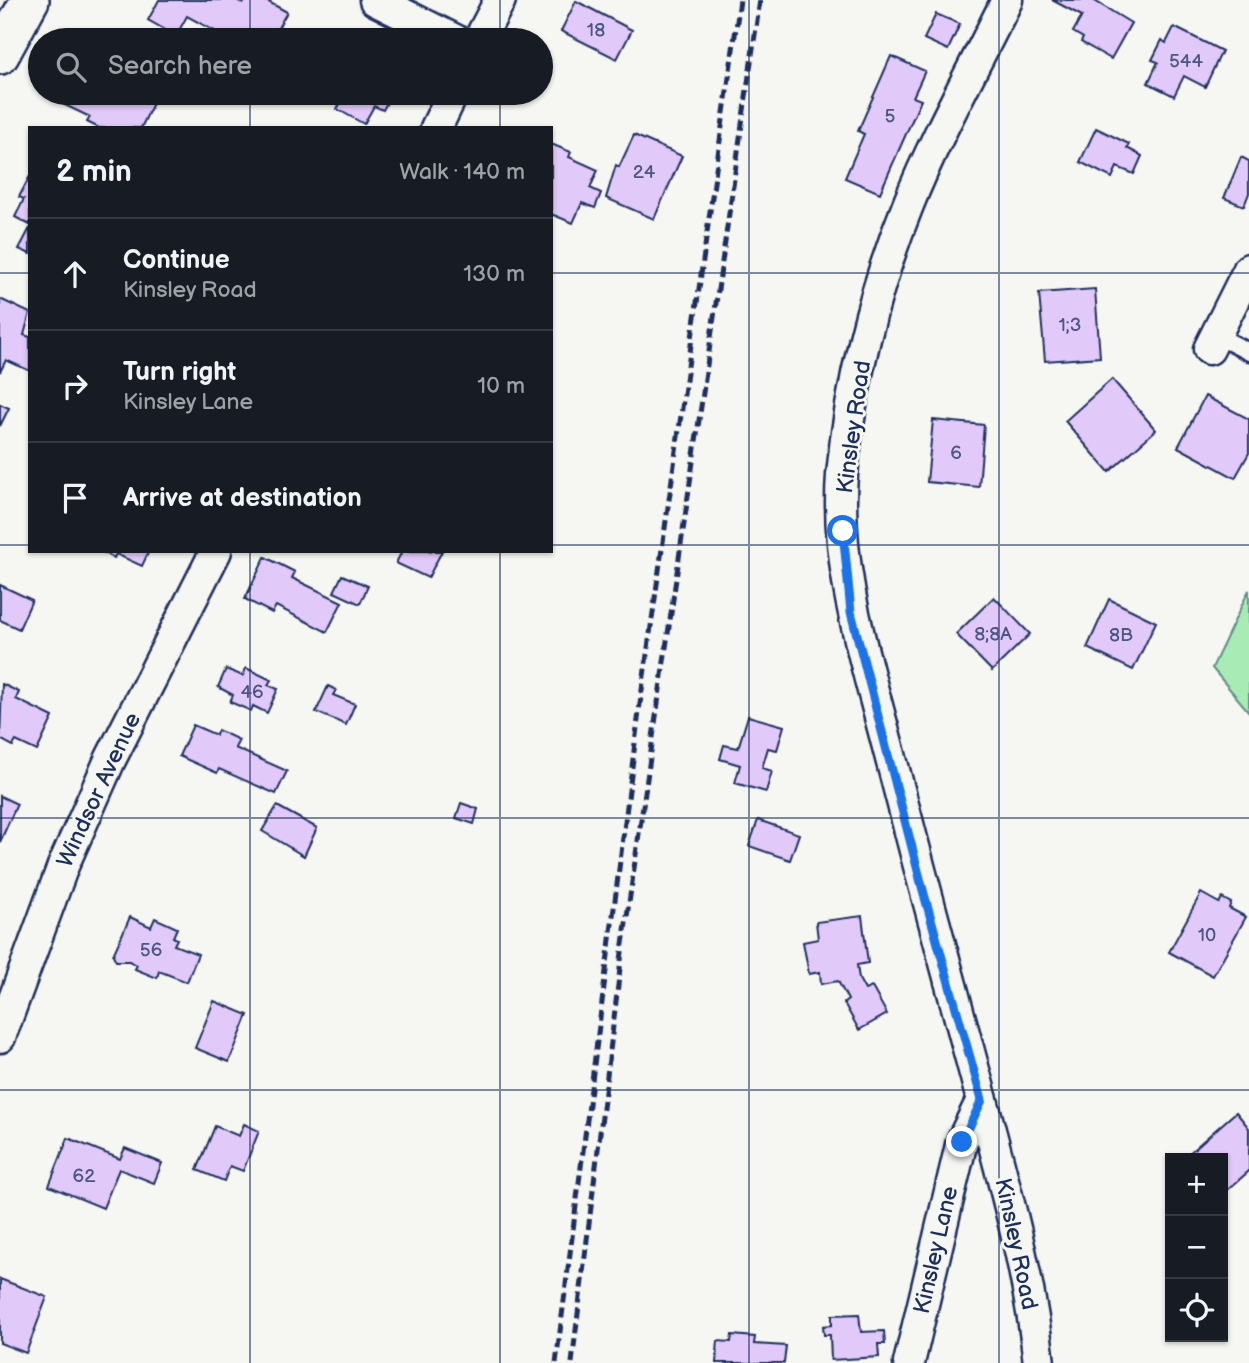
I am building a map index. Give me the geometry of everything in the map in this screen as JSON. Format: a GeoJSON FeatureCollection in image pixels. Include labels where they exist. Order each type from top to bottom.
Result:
{"type":"FeatureCollection","features":[{"type":"Feature","properties":{"kind":"street"},"geometry":{"type":"LineString","coordinates":[[3,41],[30,0]]}},
{"type":"Feature","properties":{"kind":"street"},"geometry":{"type":"LineString","coordinates":[[375,0],[430,28]]}},
{"type":"Feature","properties":{"kind":"street"},"geometry":{"type":"LineString","coordinates":[[485,28],[500,0]]}},
{"type":"Feature","properties":{"kind":"street","name":"Kinsley Road"},"geometry":{"type":"LineString","coordinates":[[1007,0],[901,221],[868,333],[854,396],[842,476],[843,531],[851,612],[924,894],[982,1100],[1025,1274],[1039,1363]]}},
{"type":"Feature","properties":{"kind":"street"},"geometry":{"type":"LineString","coordinates":[[437,126],[447,105]]}},
{"type":"Feature","properties":{"kind":"street"},"geometry":{"type":"LineString","coordinates":[[1212,342],[1249,269]]}},
{"type":"Feature","properties":{"kind":"street","name":"Windsor Avenue"},"geometry":{"type":"LineString","coordinates":[[0,1037],[63,866],[110,760],[215,553]]}},
{"type":"Feature","properties":{"kind":"street","name":"Kinsley Lane"},"geometry":{"type":"LineString","coordinates":[[909,1363],[962,1142],[982,1100]]}},
{"type":"Feature","properties":{"kind":"lane"},"geometry":{"type":"LineString","coordinates":[[1212,342],[1249,352]]}},
{"type":"Feature","properties":{"kind":"green space"},"geometry":{"type":"Polygon","coordinates":[[[1249,590],[1249,712],[1212,668],[1249,590]]]}},
{"type":"Feature","properties":{"kind":"building"},"geometry":{"type":"Polygon","coordinates":[[[159,0],[237,0],[243,4],[246,0],[265,0],[287,12],[278,28],[209,28],[187,16],[180,28],[162,28],[148,20],[159,0]]]}},
{"type":"Feature","properties":{"kind":"building"},"geometry":{"type":"Polygon","coordinates":[[[1052,0],[1093,0],[1131,23],[1111,59],[1081,42],[1083,38],[1073,32],[1082,16],[1052,0]]]}},
{"type":"Feature","properties":{"kind":"building"},"geometry":{"type":"Polygon","coordinates":[[[576,1],[632,30],[617,59],[561,31],[576,1]]]}},
{"type":"Feature","properties":{"kind":"building"},"geometry":{"type":"Polygon","coordinates":[[[936,14],[960,24],[948,50],[924,39],[936,14]]]}},
{"type":"Feature","properties":{"kind":"building"},"geometry":{"type":"Polygon","coordinates":[[[1174,27],[1222,51],[1205,87],[1184,76],[1174,96],[1148,83],[1158,62],[1152,60],[1162,40],[1166,43],[1174,27]]]}},
{"type":"Feature","properties":{"kind":"building"},"geometry":{"type":"Polygon","coordinates":[[[891,56],[925,71],[913,97],[921,100],[880,193],[845,178],[864,134],[858,131],[891,56]]]}},
{"type":"Feature","properties":{"kind":"building"},"geometry":{"type":"Polygon","coordinates":[[[65,105],[152,105],[142,126],[95,126],[87,122],[90,117],[65,105]]]}},
{"type":"Feature","properties":{"kind":"building"},"geometry":{"type":"Polygon","coordinates":[[[339,105],[386,105],[383,110],[374,106],[364,124],[337,109],[339,105]]]}},
{"type":"Feature","properties":{"kind":"building"},"geometry":{"type":"Polygon","coordinates":[[[1096,128],[1129,144],[1127,148],[1142,156],[1134,174],[1117,167],[1112,178],[1080,162],[1096,128]]]}},
{"type":"Feature","properties":{"kind":"building"},"geometry":{"type":"Polygon","coordinates":[[[634,135],[682,156],[654,219],[606,198],[616,165],[619,167],[634,135]]]}},
{"type":"Feature","properties":{"kind":"building"},"geometry":{"type":"Polygon","coordinates":[[[553,145],[571,152],[569,157],[598,170],[590,188],[601,193],[595,208],[582,203],[573,223],[553,215],[553,145]]]}},
{"type":"Feature","properties":{"kind":"building"},"geometry":{"type":"Polygon","coordinates":[[[1241,157],[1249,161],[1249,193],[1244,206],[1224,198],[1241,157]]]}},
{"type":"Feature","properties":{"kind":"building"},"geometry":{"type":"Polygon","coordinates":[[[28,180],[28,224],[15,217],[24,199],[19,197],[28,180]]]}},
{"type":"Feature","properties":{"kind":"building"},"geometry":{"type":"Polygon","coordinates":[[[28,232],[28,253],[19,249],[28,232]]]}},
{"type":"Feature","properties":{"kind":"building"},"geometry":{"type":"Polygon","coordinates":[[[1095,289],[1100,357],[1045,361],[1039,293],[1095,289]]]}},
{"type":"Feature","properties":{"kind":"building"},"geometry":{"type":"Polygon","coordinates":[[[0,299],[28,312],[24,335],[28,336],[28,370],[6,360],[0,372],[0,299]]]}},
{"type":"Feature","properties":{"kind":"building"},"geometry":{"type":"Polygon","coordinates":[[[1112,379],[1156,430],[1109,472],[1065,421],[1112,379]]]}},
{"type":"Feature","properties":{"kind":"building"},"geometry":{"type":"Polygon","coordinates":[[[1205,396],[1249,419],[1249,453],[1235,478],[1178,447],[1205,396]]]}},
{"type":"Feature","properties":{"kind":"building"},"geometry":{"type":"Polygon","coordinates":[[[0,404],[9,408],[0,426],[0,404]]]}},
{"type":"Feature","properties":{"kind":"building"},"geometry":{"type":"Polygon","coordinates":[[[933,420],[984,425],[979,487],[927,482],[933,420]]]}},
{"type":"Feature","properties":{"kind":"building"},"geometry":{"type":"Polygon","coordinates":[[[105,553],[148,553],[142,566],[116,554],[114,558],[105,553]]]}},
{"type":"Feature","properties":{"kind":"building"},"geometry":{"type":"Polygon","coordinates":[[[401,553],[441,553],[428,578],[396,563],[401,553]]]}},
{"type":"Feature","properties":{"kind":"building"},"geometry":{"type":"Polygon","coordinates":[[[265,557],[295,572],[292,578],[342,602],[327,632],[276,606],[272,613],[245,599],[265,557]]]}},
{"type":"Feature","properties":{"kind":"building"},"geometry":{"type":"Polygon","coordinates":[[[342,575],[368,586],[360,604],[334,592],[342,575]]]}},
{"type":"Feature","properties":{"kind":"building"},"geometry":{"type":"Polygon","coordinates":[[[0,585],[32,600],[19,629],[0,620],[0,585]]]}},
{"type":"Feature","properties":{"kind":"building"},"geometry":{"type":"Polygon","coordinates":[[[994,597],[1030,634],[992,671],[956,634],[994,597]]]}},
{"type":"Feature","properties":{"kind":"building"},"geometry":{"type":"Polygon","coordinates":[[[1109,599],[1156,622],[1133,670],[1087,648],[1109,599]]]}},
{"type":"Feature","properties":{"kind":"building"},"geometry":{"type":"Polygon","coordinates":[[[246,668],[271,680],[268,685],[278,689],[267,713],[253,706],[251,711],[230,702],[233,695],[218,687],[226,669],[243,676],[246,668]]]}},
{"type":"Feature","properties":{"kind":"building"},"geometry":{"type":"Polygon","coordinates":[[[2,684],[19,692],[16,699],[53,717],[37,751],[16,741],[13,746],[0,739],[2,684]]]}},
{"type":"Feature","properties":{"kind":"building"},"geometry":{"type":"Polygon","coordinates":[[[328,686],[336,690],[333,695],[355,704],[346,725],[316,712],[328,686]]]}},
{"type":"Feature","properties":{"kind":"building"},"geometry":{"type":"Polygon","coordinates":[[[748,716],[784,726],[777,750],[768,748],[762,768],[772,771],[766,792],[735,783],[740,765],[720,759],[724,745],[738,748],[748,716]]]}},
{"type":"Feature","properties":{"kind":"building"},"geometry":{"type":"Polygon","coordinates":[[[193,725],[216,735],[218,730],[239,740],[235,748],[287,771],[276,794],[219,769],[217,773],[179,756],[193,725]]]}},
{"type":"Feature","properties":{"kind":"building"},"geometry":{"type":"Polygon","coordinates":[[[0,796],[17,804],[0,842],[0,796]]]}},
{"type":"Feature","properties":{"kind":"building"},"geometry":{"type":"Polygon","coordinates":[[[461,803],[478,809],[474,824],[456,818],[461,803]]]}},
{"type":"Feature","properties":{"kind":"building"},"geometry":{"type":"Polygon","coordinates":[[[277,806],[317,828],[304,856],[262,831],[277,806]]]}},
{"type":"Feature","properties":{"kind":"building"},"geometry":{"type":"Polygon","coordinates":[[[758,820],[799,834],[790,860],[749,846],[758,820]]]}},
{"type":"Feature","properties":{"kind":"building"},"geometry":{"type":"Polygon","coordinates":[[[1201,893],[1219,903],[1222,898],[1231,903],[1229,908],[1246,917],[1213,976],[1169,952],[1201,893]]]}},
{"type":"Feature","properties":{"kind":"building"},"geometry":{"type":"Polygon","coordinates":[[[862,916],[868,963],[857,965],[859,979],[865,990],[872,987],[887,1014],[859,1030],[844,1003],[848,1000],[838,981],[821,984],[820,972],[809,974],[803,942],[818,939],[816,922],[862,916]]]}},
{"type":"Feature","properties":{"kind":"building"},"geometry":{"type":"Polygon","coordinates":[[[130,917],[151,927],[155,918],[177,928],[173,937],[177,939],[174,945],[198,954],[187,982],[159,971],[157,978],[135,969],[137,965],[129,961],[116,961],[113,955],[130,917]]]}},
{"type":"Feature","properties":{"kind":"building"},"geometry":{"type":"Polygon","coordinates":[[[214,1001],[248,1015],[229,1062],[195,1048],[214,1001]]]}},
{"type":"Feature","properties":{"kind":"building"},"geometry":{"type":"Polygon","coordinates":[[[1236,1112],[1249,1128],[1249,1171],[1228,1190],[1228,1153],[1189,1153],[1236,1112]]]}},
{"type":"Feature","properties":{"kind":"building"},"geometry":{"type":"Polygon","coordinates":[[[244,1124],[259,1131],[243,1171],[230,1166],[224,1181],[197,1170],[215,1126],[239,1136],[244,1124]]]}},
{"type":"Feature","properties":{"kind":"building"},"geometry":{"type":"Polygon","coordinates":[[[68,1138],[120,1159],[125,1148],[162,1163],[154,1183],[119,1169],[103,1208],[49,1186],[68,1138]]]}},
{"type":"Feature","properties":{"kind":"building"},"geometry":{"type":"Polygon","coordinates":[[[0,1279],[47,1297],[26,1353],[0,1343],[0,1279]]]}},
{"type":"Feature","properties":{"kind":"building"},"geometry":{"type":"Polygon","coordinates":[[[859,1314],[861,1332],[884,1331],[885,1344],[878,1344],[879,1357],[831,1360],[830,1335],[824,1335],[823,1326],[832,1325],[832,1315],[859,1314]]]}},
{"type":"Feature","properties":{"kind":"building"},"geometry":{"type":"Polygon","coordinates":[[[732,1335],[755,1337],[754,1344],[786,1346],[784,1363],[716,1363],[718,1341],[731,1342],[732,1335]]]}},
{"type":"Feature","properties":{"kind":"railway"},"geometry":{"type":"LineString","coordinates":[[556,1363],[640,704],[740,0]]}},
{"type":"Feature","properties":{"kind":"railway"},"geometry":{"type":"LineString","coordinates":[[572,1363],[623,944],[760,0]]}},
{"type":"Feature","properties":{"kind":"route"},"geometry":{"type":"LineString","coordinates":[[843,531],[851,612],[924,894],[982,1100],[962,1142]]}}]}
